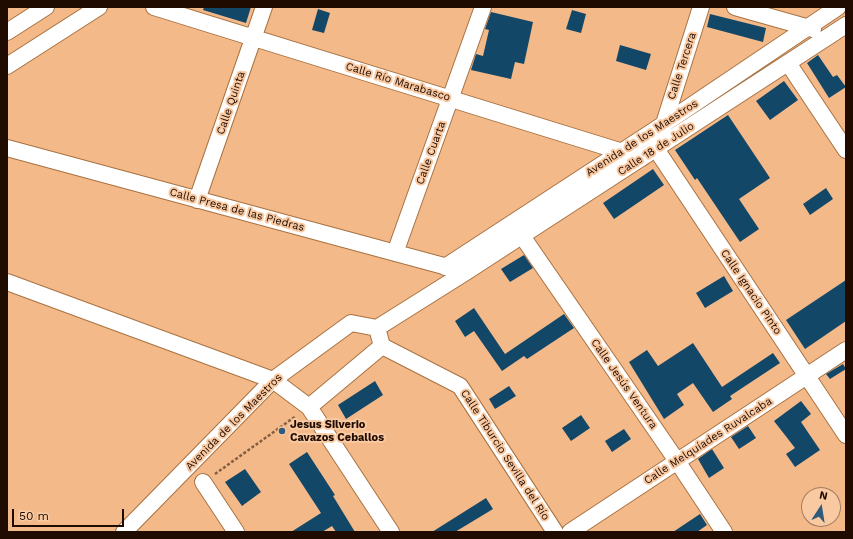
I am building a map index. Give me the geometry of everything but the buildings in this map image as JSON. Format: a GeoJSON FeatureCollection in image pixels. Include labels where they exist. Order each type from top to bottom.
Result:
{"type":"FeatureCollection","features":[{"type":"Feature","properties":{"kind":"street"},"geometry":{"type":"LineString","coordinates":[[7,32],[46,7]]}},
{"type":"Feature","properties":{"kind":"street"},"geometry":{"type":"LineString","coordinates":[[7,66],[99,7]]}},
{"type":"Feature","properties":{"kind":"street","name":"Calle Río Marabasco"},"geometry":{"type":"LineString","coordinates":[[154,7],[642,158]]}},
{"type":"Feature","properties":{"kind":"street","name":"Calle Quinta"},"geometry":{"type":"LineString","coordinates":[[197,200],[264,7]]}},
{"type":"Feature","properties":{"kind":"street","name":"Calle Cuarta"},"geometry":{"type":"LineString","coordinates":[[395,253],[483,7]]}},
{"type":"Feature","properties":{"kind":"street","name":"Calle Tercera"},"geometry":{"type":"LineString","coordinates":[[656,149],[701,7]]}},
{"type":"Feature","properties":{"kind":"street"},"geometry":{"type":"LineString","coordinates":[[735,7],[832,34]]}},
{"type":"Feature","properties":{"kind":"street","name":"Avenida de los Maestros"},"geometry":{"type":"LineString","coordinates":[[445,266],[664,124],[806,27],[838,7]]}},
{"type":"Feature","properties":{"kind":"street","name":"Calle 18 de Julio"},"geometry":{"type":"LineString","coordinates":[[377,328],[522,236],[846,25]]}},
{"type":"Feature","properties":{"kind":"street"},"geometry":{"type":"LineString","coordinates":[[788,63],[846,150]]}},
{"type":"Feature","properties":{"kind":"street","name":"Calle Presa de las Piedras"},"geometry":{"type":"LineString","coordinates":[[7,148],[466,272]]}},
{"type":"Feature","properties":{"kind":"street","name":"Calle Ignacio Pinto"},"geometry":{"type":"LineString","coordinates":[[656,149],[846,435]]}},
{"type":"Feature","properties":{"kind":"street","name":"Calle Jesús Ventura"},"geometry":{"type":"LineString","coordinates":[[522,236],[724,532]]}},
{"type":"Feature","properties":{"kind":"street"},"geometry":{"type":"LineString","coordinates":[[7,282],[273,380],[309,407],[391,532]]}},
{"type":"Feature","properties":{"kind":"street","name":"Avenida de los Maestros"},"geometry":{"type":"LineString","coordinates":[[124,532],[273,380],[352,323],[377,328]]}},
{"type":"Feature","properties":{"kind":"street"},"geometry":{"type":"LineString","coordinates":[[309,407],[382,346],[377,328]]}},
{"type":"Feature","properties":{"kind":"street","name":"Calle Tiburcio Sevilla del Río"},"geometry":{"type":"LineString","coordinates":[[382,346],[460,386],[555,532]]}},
{"type":"Feature","properties":{"kind":"street","name":"Calle Melquíades Ruvalcaba"},"geometry":{"type":"LineString","coordinates":[[570,532],[846,350]]}},
{"type":"Feature","properties":{"kind":"street"},"geometry":{"type":"LineString","coordinates":[[203,482],[236,532]]}},
{"type":"Feature","properties":{"kind":"path"},"geometry":{"type":"LineString","coordinates":[[203,482],[309,407]]}},
{"type":"Feature","properties":{"kind":"place","name":"Jesus Silverio Cavazos Ceballos"},"geometry":{"type":"Point","coordinates":[282,431]}}]}
